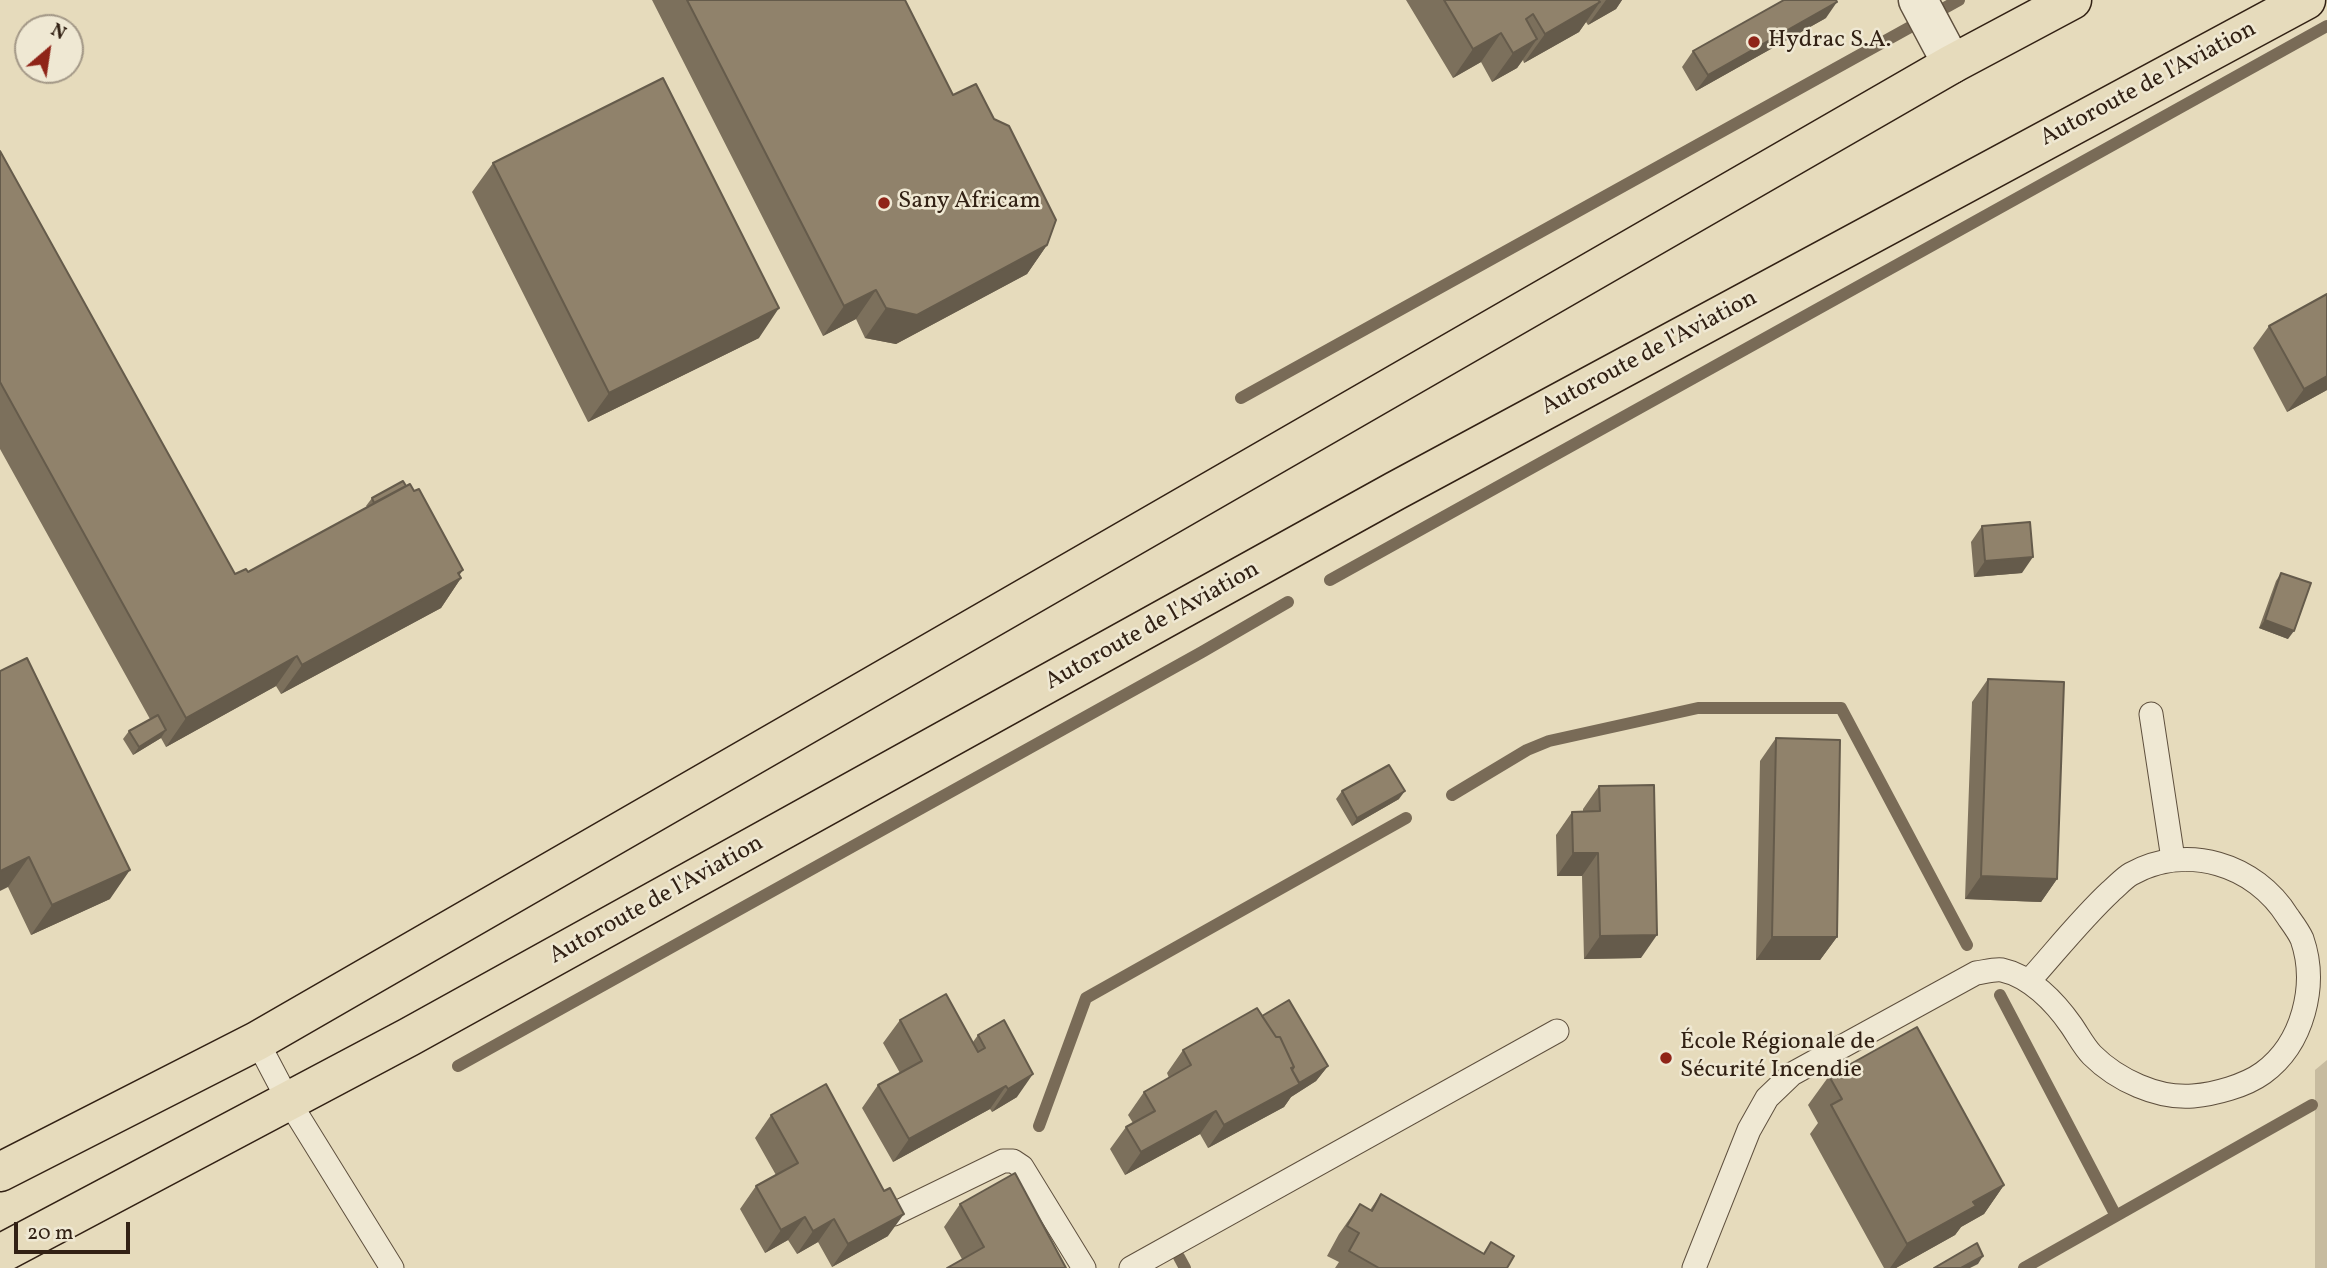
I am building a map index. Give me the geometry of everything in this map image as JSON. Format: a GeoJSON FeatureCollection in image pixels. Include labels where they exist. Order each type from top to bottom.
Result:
{"type":"FeatureCollection","features":[{"type":"Feature","properties":{"kind":"highway"},"geometry":{"type":"LineString","coordinates":[[0,1172],[257,1041],[1952,64],[2072,0]]}},
{"type":"Feature","properties":{"kind":"highway","name":"Autoroute de l'Aviation"},"geometry":{"type":"LineString","coordinates":[[0,1254],[434,1024],[1395,491],[2306,0]]}},
{"type":"Feature","properties":{"kind":"street"},"geometry":{"type":"LineString","coordinates":[[1918,0],[1952,64]]}},
{"type":"Feature","properties":{"kind":"lane"},"geometry":{"type":"LineString","coordinates":[[2151,714],[2173,859]]}},
{"type":"Feature","properties":{"kind":"lane"},"geometry":{"type":"LineString","coordinates":[[1695,1268],[1749,1130],[1767,1098],[1792,1074],[1976,973],[2000,970],[2029,981],[2064,1015],[2092,1055],[2125,1079],[2158,1094],[2192,1096],[2230,1088],[2263,1073],[2286,1049],[2305,1012],[2309,973],[2302,938],[2280,903],[2243,873],[2209,861],[2173,859],[2130,874],[2095,906],[2029,981]]}},
{"type":"Feature","properties":{"kind":"lane"},"geometry":{"type":"LineString","coordinates":[[1131,1268],[1557,1031]]}},
{"type":"Feature","properties":{"kind":"lane"},"geometry":{"type":"LineString","coordinates":[[257,1041],[288,1100],[392,1268]]}},
{"type":"Feature","properties":{"kind":"lane"},"geometry":{"type":"LineString","coordinates":[[894,1214],[1003,1161],[1013,1161],[1022,1167],[1084,1268]]}},
{"type":"Feature","properties":{"kind":"shaded area"},"geometry":{"type":"Polygon","coordinates":[[[2327,1060],[2327,1268],[2315,1268],[2315,1070],[2327,1060]]]}},
{"type":"Feature","properties":{"kind":"building","name":"Sany Africam"},"geometry":{"type":"Polygon","coordinates":[[[687,0],[905,0],[953,95],[976,84],[994,119],[1009,126],[1056,220],[1047,245],[917,315],[886,308],[876,290],[844,306],[687,0]]]}},
{"type":"Feature","properties":{"kind":"building"},"geometry":{"type":"Polygon","coordinates":[[[1444,0],[1600,2],[1545,34],[1533,14],[1526,19],[1537,39],[1513,53],[1501,33],[1473,49],[1444,0]]]}},
{"type":"Feature","properties":{"kind":"building","name":"Hydrac S.A."},"geometry":{"type":"Polygon","coordinates":[[[1784,0],[1837,2],[1708,75],[1693,51],[1784,0]]]}},
{"type":"Feature","properties":{"kind":"building"},"geometry":{"type":"Polygon","coordinates":[[[663,78],[779,308],[609,393],[493,163],[663,78]]]}},
{"type":"Feature","properties":{"kind":"building"},"geometry":{"type":"Polygon","coordinates":[[[0,151],[235,574],[246,569],[248,572],[410,484],[414,491],[419,489],[463,570],[458,573],[461,578],[302,665],[297,656],[186,718],[0,382],[0,151]]]}},
{"type":"Feature","properties":{"kind":"building"},"geometry":{"type":"Polygon","coordinates":[[[2327,294],[2327,376],[2304,389],[2269,326],[2327,294]]]}},
{"type":"Feature","properties":{"kind":"building"},"geometry":{"type":"Polygon","coordinates":[[[403,481],[406,486],[374,503],[372,498],[403,481]]]}},
{"type":"Feature","properties":{"kind":"building"},"geometry":{"type":"Polygon","coordinates":[[[2030,522],[2033,557],[1985,561],[1982,526],[2030,522]]]}},
{"type":"Feature","properties":{"kind":"building"},"geometry":{"type":"Polygon","coordinates":[[[2281,573],[2311,583],[2294,631],[2265,620],[2281,573]]]}},
{"type":"Feature","properties":{"kind":"building"},"geometry":{"type":"Polygon","coordinates":[[[27,658],[130,870],[52,905],[29,857],[0,871],[0,671],[27,658]]]}},
{"type":"Feature","properties":{"kind":"building"},"geometry":{"type":"Polygon","coordinates":[[[1988,679],[2064,682],[2057,879],[1981,876],[1988,679]]]}},
{"type":"Feature","properties":{"kind":"building"},"geometry":{"type":"Polygon","coordinates":[[[158,715],[166,730],[139,747],[129,731],[158,715]]]}},
{"type":"Feature","properties":{"kind":"building"},"geometry":{"type":"Polygon","coordinates":[[[1776,738],[1840,740],[1837,937],[1772,937],[1776,738]]]}},
{"type":"Feature","properties":{"kind":"building"},"geometry":{"type":"Polygon","coordinates":[[[1389,765],[1405,791],[1357,818],[1342,791],[1389,765]]]}},
{"type":"Feature","properties":{"kind":"building"},"geometry":{"type":"Polygon","coordinates":[[[1654,785],[1657,935],[1600,936],[1598,853],[1573,853],[1572,812],[1600,811],[1599,786],[1654,785]]]}},
{"type":"Feature","properties":{"kind":"building"},"geometry":{"type":"Polygon","coordinates":[[[946,994],[978,1052],[985,1048],[978,1035],[1004,1020],[1033,1074],[909,1139],[878,1085],[922,1061],[900,1020],[946,994]]]}},
{"type":"Feature","properties":{"kind":"building"},"geometry":{"type":"Polygon","coordinates":[[[1289,1000],[1328,1066],[1299,1083],[1280,1037],[1276,1037],[1262,1016],[1289,1000]]]}},
{"type":"Feature","properties":{"kind":"building"},"geometry":{"type":"Polygon","coordinates":[[[1257,1008],[1276,1037],[1280,1037],[1300,1084],[1224,1125],[1216,1111],[1141,1152],[1126,1127],[1155,1111],[1144,1092],[1191,1065],[1183,1050],[1257,1008]]]}},
{"type":"Feature","properties":{"kind":"building"},"geometry":{"type":"Polygon","coordinates":[[[1917,1027],[2004,1185],[1973,1202],[1976,1206],[1907,1244],[1831,1105],[1842,1099],[1829,1076],[1917,1027]]]}},
{"type":"Feature","properties":{"kind":"building"},"geometry":{"type":"Polygon","coordinates":[[[826,1084],[884,1191],[890,1188],[904,1214],[848,1244],[834,1219],[813,1231],[805,1217],[781,1230],[756,1186],[798,1163],[771,1115],[826,1084]]]}},
{"type":"Feature","properties":{"kind":"building"},"geometry":{"type":"Polygon","coordinates":[[[1015,1173],[1066,1268],[947,1268],[984,1247],[960,1204],[1015,1173]]]}},
{"type":"Feature","properties":{"kind":"building"},"geometry":{"type":"Polygon","coordinates":[[[1381,1194],[1484,1254],[1491,1242],[1514,1256],[1507,1268],[1379,1268],[1349,1251],[1359,1233],[1347,1226],[1360,1204],[1372,1211],[1381,1194]]]}},
{"type":"Feature","properties":{"kind":"building"},"geometry":{"type":"Polygon","coordinates":[[[1977,1243],[1983,1256],[1961,1268],[1934,1268],[1977,1243]]]}},
{"type":"Feature","properties":{"kind":"waterway"},"geometry":{"type":"LineString","coordinates":[[1241,398],[1959,0]]}},
{"type":"Feature","properties":{"kind":"waterway"},"geometry":{"type":"LineString","coordinates":[[1330,580],[2327,26]]}},
{"type":"Feature","properties":{"kind":"waterway"},"geometry":{"type":"LineString","coordinates":[[458,1066],[1288,602]]}},
{"type":"Feature","properties":{"kind":"waterway"},"geometry":{"type":"LineString","coordinates":[[1452,795],[1527,750],[1549,741],[1698,708],[1841,708],[1967,945]]}},
{"type":"Feature","properties":{"kind":"waterway"},"geometry":{"type":"LineString","coordinates":[[1039,1126],[1086,998],[1406,818]]}},
{"type":"Feature","properties":{"kind":"waterway"},"geometry":{"type":"LineString","coordinates":[[2000,995],[2116,1216]]}},
{"type":"Feature","properties":{"kind":"waterway"},"geometry":{"type":"LineString","coordinates":[[2024,1268],[2312,1105]]}},
{"type":"Feature","properties":{"kind":"waterway"},"geometry":{"type":"LineString","coordinates":[[1179,1257],[1185,1268]]}},
{"type":"Feature","properties":{"kind":"place","name":"Hydrac S.A."},"geometry":{"type":"Point","coordinates":[1754,42]}},
{"type":"Feature","properties":{"kind":"place","name":"Sany Africam"},"geometry":{"type":"Point","coordinates":[884,203]}},
{"type":"Feature","properties":{"kind":"place","name":"École Régionale de Sécurité Incendie"},"geometry":{"type":"Point","coordinates":[1666,1058]}}]}
